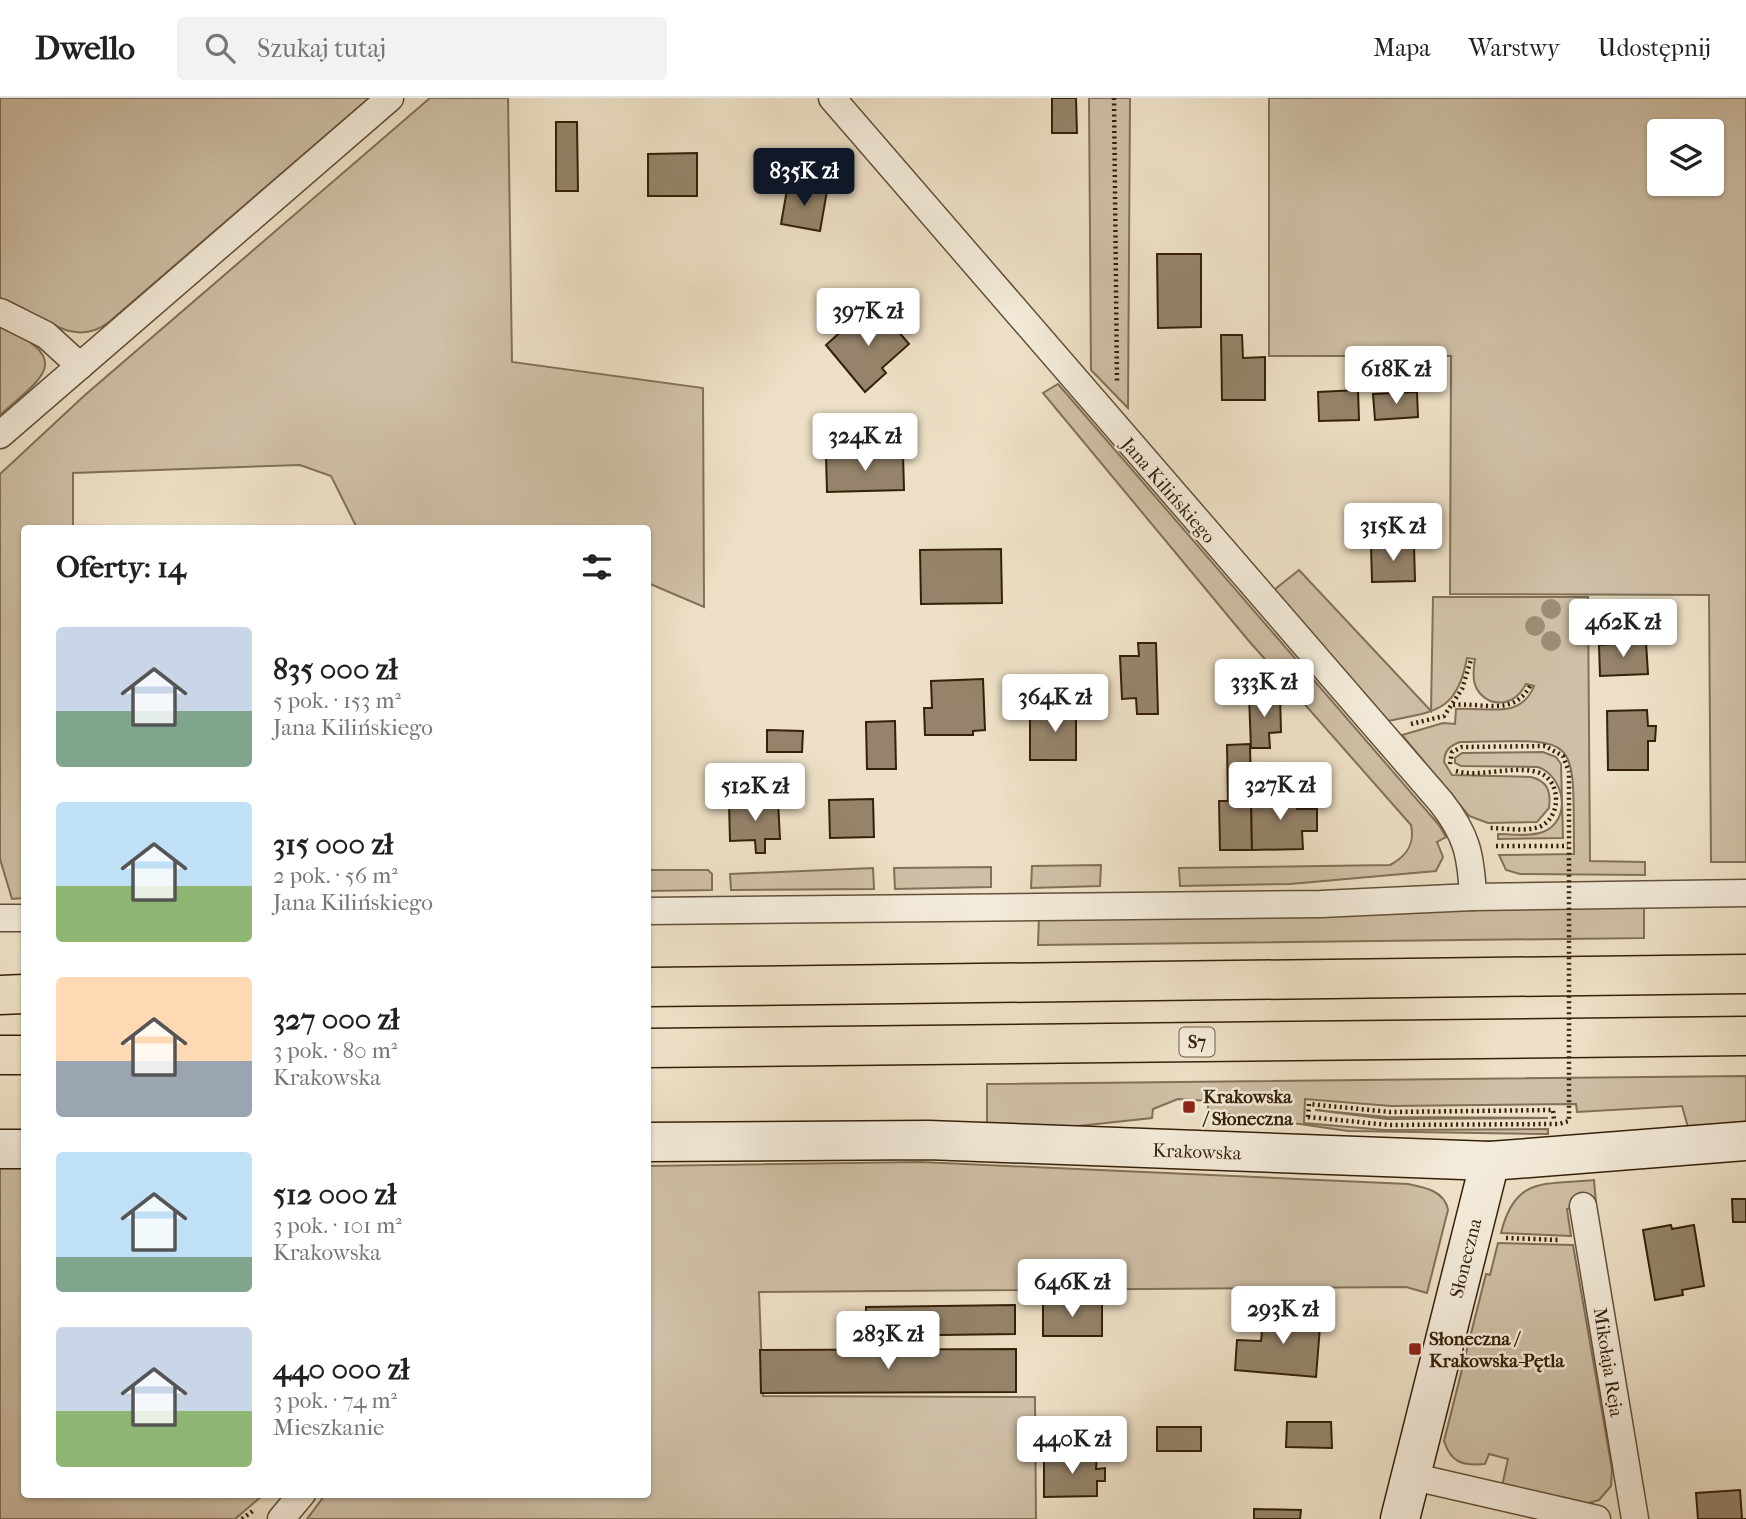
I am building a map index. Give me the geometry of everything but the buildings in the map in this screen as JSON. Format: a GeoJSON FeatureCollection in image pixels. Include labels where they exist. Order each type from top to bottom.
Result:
{"type":"FeatureCollection","features":[{"type":"Feature","properties":{"kind":"highway"},"geometry":{"type":"LineString","coordinates":[[651,987],[1746,974]]}},
{"type":"Feature","properties":{"kind":"highway"},"geometry":{"type":"LineString","coordinates":[[0,995],[21,995]]}},
{"type":"Feature","properties":{"kind":"highway","name":"S7"},"geometry":{"type":"LineString","coordinates":[[651,1048],[1746,1036]]}},
{"type":"Feature","properties":{"kind":"highway"},"geometry":{"type":"LineString","coordinates":[[0,1055],[21,1055]]}},
{"type":"Feature","properties":{"kind":"street"},"geometry":{"type":"LineString","coordinates":[[0,435],[390,98]]}},
{"type":"Feature","properties":{"kind":"street","name":"Jana Kilińskiego"},"geometry":{"type":"LineString","coordinates":[[832,98],[1441,802],[1464,836],[1471,862],[1474,897]]}},
{"type":"Feature","properties":{"kind":"street"},"geometry":{"type":"LineString","coordinates":[[0,312],[39,330],[79,366]]}},
{"type":"Feature","properties":{"kind":"street"},"geometry":{"type":"LineString","coordinates":[[651,911],[1321,904],[1474,897],[1746,893]]}},
{"type":"Feature","properties":{"kind":"street"},"geometry":{"type":"LineString","coordinates":[[0,918],[21,918]]}},
{"type":"Feature","properties":{"kind":"street","name":"Krakowska"},"geometry":{"type":"LineString","coordinates":[[651,1142],[917,1140],[1490,1161],[1746,1142]]}},
{"type":"Feature","properties":{"kind":"street"},"geometry":{"type":"LineString","coordinates":[[0,1149],[21,1149]]}},
{"type":"Feature","properties":{"kind":"street","name":"Słoneczna"},"geometry":{"type":"LineString","coordinates":[[1399,1519],[1490,1161]]}},
{"type":"Feature","properties":{"kind":"street","name":"Mikołaja Reja"},"geometry":{"type":"LineString","coordinates":[[1583,1206],[1635,1519]]}},
{"type":"Feature","properties":{"kind":"street"},"geometry":{"type":"LineString","coordinates":[[1410,1476],[1597,1519]]}},
{"type":"Feature","properties":{"kind":"street"},"geometry":{"type":"LineString","coordinates":[[281,1519],[299,1498]]}},
{"type":"Feature","properties":{"kind":"path"},"geometry":{"type":"LineString","coordinates":[[1114,98],[1117,430]]}},
{"type":"Feature","properties":{"kind":"path"},"geometry":{"type":"LineString","coordinates":[[1380,732],[1444,716],[1466,680],[1471,660]]}},
{"type":"Feature","properties":{"kind":"path"},"geometry":{"type":"LineString","coordinates":[[1452,705],[1508,706],[1521,700],[1530,686]]}},
{"type":"Feature","properties":{"kind":"path"},"geometry":{"type":"LineString","coordinates":[[1464,836],[1482,828],[1539,826],[1551,818],[1556,793],[1548,778],[1532,771],[1457,771],[1451,766],[1452,752],[1462,747],[1545,746],[1557,751],[1568,768],[1569,1121],[1559,1124],[1389,1125],[1308,1117],[1309,1104],[1390,1111],[1553,1110],[1554,1129]]}},
{"type":"Feature","properties":{"kind":"path"},"geometry":{"type":"LineString","coordinates":[[1499,846],[1568,846]]}},
{"type":"Feature","properties":{"kind":"path"},"geometry":{"type":"LineString","coordinates":[[1494,1238],[1589,1241]]}},
{"type":"Feature","properties":{"kind":"shaded area"},"geometry":{"type":"Polygon","coordinates":[[[0,98],[369,98],[109,322],[95,330],[81,332],[54,325],[0,298],[0,98]]]}},
{"type":"Feature","properties":{"kind":"shaded area"},"geometry":{"type":"Polygon","coordinates":[[[430,98],[508,98],[512,362],[703,388],[704,607],[651,584],[651,525],[356,525],[331,476],[300,465],[73,473],[73,525],[21,525],[21,898],[12,899],[0,859],[0,474],[85,395],[430,98]]]}},
{"type":"Feature","properties":{"kind":"shaded area"},"geometry":{"type":"Polygon","coordinates":[[[1089,98],[1130,98],[1128,408],[1091,370],[1089,98]]]}},
{"type":"Feature","properties":{"kind":"shaded area"},"geometry":{"type":"Polygon","coordinates":[[[1269,98],[1746,98],[1746,862],[1711,862],[1709,595],[1450,594],[1451,356],[1269,356],[1269,98]]]}},
{"type":"Feature","properties":{"kind":"shaded area"},"geometry":{"type":"Polygon","coordinates":[[[0,325],[37,348],[44,358],[45,368],[30,389],[0,415],[0,325]]]}},
{"type":"Feature","properties":{"kind":"shaded area"},"geometry":{"type":"Polygon","coordinates":[[[1058,384],[1439,825],[1446,837],[1437,842],[1443,857],[1436,871],[1290,884],[1180,886],[1179,868],[1390,865],[1401,858],[1411,844],[1411,825],[1248,640],[1043,393],[1058,384]]]}},
{"type":"Feature","properties":{"kind":"shaded area"},"geometry":{"type":"Polygon","coordinates":[[[1299,570],[1431,711],[1388,721],[1274,590],[1299,570]]]}},
{"type":"Feature","properties":{"kind":"shaded area"},"geometry":{"type":"Polygon","coordinates":[[[1433,597],[1588,597],[1590,861],[1645,862],[1645,875],[1520,874],[1506,870],[1499,855],[1574,854],[1573,784],[1570,764],[1562,751],[1549,744],[1529,741],[1460,742],[1450,747],[1444,762],[1452,775],[1531,777],[1541,781],[1547,788],[1549,808],[1537,822],[1488,823],[1469,816],[1402,735],[1443,723],[1455,724],[1456,709],[1511,708],[1528,697],[1534,686],[1526,684],[1516,697],[1507,702],[1490,701],[1477,689],[1475,659],[1467,658],[1463,676],[1450,699],[1431,711],[1433,597]]]}},
{"type":"Feature","properties":{"kind":"shaded area"},"geometry":{"type":"Polygon","coordinates":[[[1543,752],[1556,757],[1561,764],[1562,798],[1554,779],[1538,767],[1461,766],[1455,763],[1455,758],[1462,753],[1543,752]]]}},
{"type":"Feature","properties":{"kind":"shaded area"},"geometry":{"type":"Polygon","coordinates":[[[1562,799],[1563,838],[1498,839],[1498,834],[1532,834],[1543,832],[1559,818],[1562,799]]]}},
{"type":"Feature","properties":{"kind":"shaded area"},"geometry":{"type":"Polygon","coordinates":[[[1101,865],[1100,886],[1031,888],[1032,866],[1101,865]]]}},
{"type":"Feature","properties":{"kind":"shaded area"},"geometry":{"type":"Polygon","coordinates":[[[991,867],[991,887],[895,889],[894,868],[991,867]]]}},
{"type":"Feature","properties":{"kind":"shaded area"},"geometry":{"type":"Polygon","coordinates":[[[873,868],[874,889],[731,890],[730,874],[873,868]]]}},
{"type":"Feature","properties":{"kind":"shaded area"},"geometry":{"type":"Polygon","coordinates":[[[651,870],[708,870],[712,874],[712,890],[651,891],[651,870]]]}},
{"type":"Feature","properties":{"kind":"shaded area"},"geometry":{"type":"Polygon","coordinates":[[[1644,903],[1644,938],[1038,945],[1039,915],[1445,911],[1644,903]]]}},
{"type":"Feature","properties":{"kind":"shaded area"},"geometry":{"type":"Polygon","coordinates":[[[1746,1076],[1746,1126],[1689,1131],[1682,1106],[1577,1112],[1576,1104],[1391,1106],[1305,1099],[1304,1123],[1385,1130],[1548,1129],[1548,1134],[1348,1131],[1208,1111],[1208,1101],[1178,1099],[1153,1109],[1152,1118],[1041,1130],[987,1128],[987,1084],[1746,1076]]]}},
{"type":"Feature","properties":{"kind":"shaded area"},"geometry":{"type":"Polygon","coordinates":[[[1315,1110],[1387,1117],[1548,1118],[1387,1119],[1315,1110]]]}},
{"type":"Feature","properties":{"kind":"shaded area"},"geometry":{"type":"Polygon","coordinates":[[[921,1162],[1408,1184],[1438,1194],[1443,1198],[1448,1210],[1427,1293],[1406,1287],[759,1292],[763,1396],[1035,1397],[1036,1519],[307,1519],[323,1498],[651,1498],[651,1166],[921,1162]]]}},
{"type":"Feature","properties":{"kind":"shaded area"},"geometry":{"type":"Polygon","coordinates":[[[21,1164],[21,1498],[260,1498],[235,1519],[0,1519],[0,1165],[21,1164]]]}},
{"type":"Feature","properties":{"kind":"shaded area"},"geometry":{"type":"Polygon","coordinates":[[[1594,1180],[1596,1203],[1567,1209],[1571,1236],[1501,1233],[1514,1201],[1523,1192],[1546,1184],[1594,1180]]]}},
{"type":"Feature","properties":{"kind":"shaded area"},"geometry":{"type":"Polygon","coordinates":[[[1498,1243],[1573,1245],[1612,1469],[1611,1486],[1599,1500],[1582,1505],[1502,1486],[1508,1459],[1489,1454],[1485,1464],[1459,1462],[1450,1454],[1444,1441],[1486,1274],[1490,1275],[1498,1243]]]}},
{"type":"Feature","properties":{"kind":"place","name":"Krakowska / Słoneczna"},"geometry":{"type":"Point","coordinates":[1189,1107]}},
{"type":"Feature","properties":{"kind":"place","name":"Słoneczna / Krakowska-Pętla"},"geometry":{"type":"Point","coordinates":[1415,1349]}}]}
